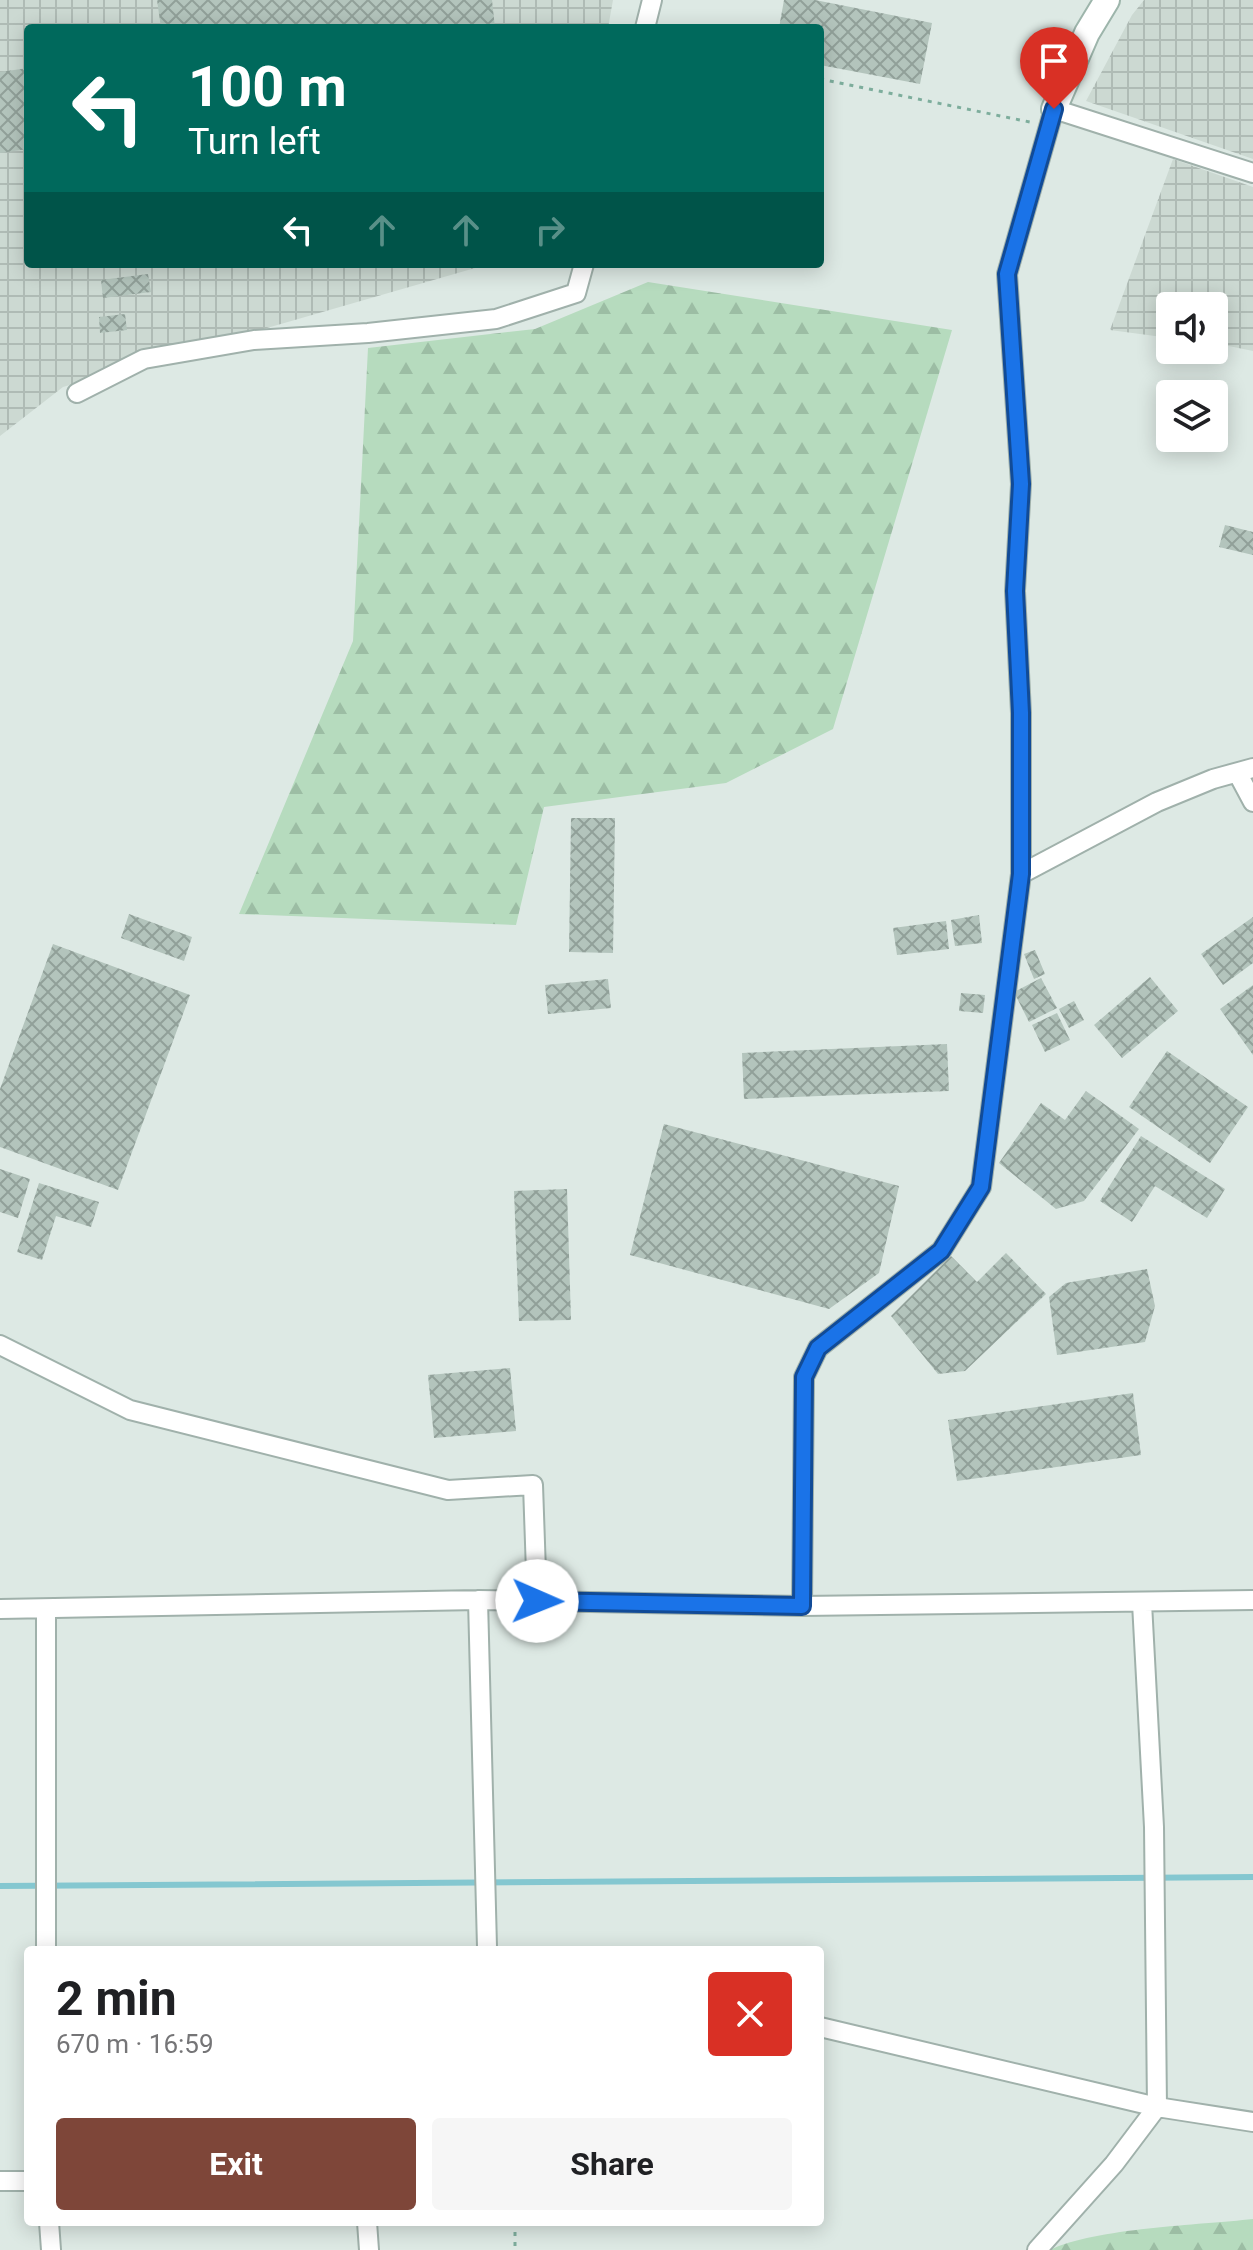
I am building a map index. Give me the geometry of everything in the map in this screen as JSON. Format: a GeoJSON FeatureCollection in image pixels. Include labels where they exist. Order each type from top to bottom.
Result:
{"type":"FeatureCollection","features":[{"type":"Feature","properties":{"kind":"street"},"geometry":{"type":"LineString","coordinates":[[646,24],[652,0]]}},
{"type":"Feature","properties":{"kind":"street"},"geometry":{"type":"LineString","coordinates":[[802,1606],[804,1377],[818,1348],[941,1251],[981,1187],[1021,874],[1021,713],[1015,591],[1021,484],[1007,274],[1052,118],[1087,33],[1107,0]]}},
{"type":"Feature","properties":{"kind":"street"},"geometry":{"type":"LineString","coordinates":[[1052,118],[1253,173]]}},
{"type":"Feature","properties":{"kind":"street"},"geometry":{"type":"LineString","coordinates":[[77,393],[144,359],[254,340],[368,333],[496,319],[576,293],[583,268]]}},
{"type":"Feature","properties":{"kind":"street"},"geometry":{"type":"LineString","coordinates":[[1021,874],[1157,802],[1213,779],[1246,771],[1253,802]]}},
{"type":"Feature","properties":{"kind":"street"},"geometry":{"type":"LineString","coordinates":[[0,1345],[130,1410],[448,1490],[533,1485],[537,1601]]}},
{"type":"Feature","properties":{"kind":"street"},"geometry":{"type":"LineString","coordinates":[[478,1600],[486,1946]]}},
{"type":"Feature","properties":{"kind":"street"},"geometry":{"type":"LineString","coordinates":[[0,1609],[46,1611],[478,1600],[802,1606],[1253,1600]]}},
{"type":"Feature","properties":{"kind":"street"},"geometry":{"type":"LineString","coordinates":[[1037,2250],[1114,2164],[1157,2107],[1154,1827],[1142,1603]]}},
{"type":"Feature","properties":{"kind":"street"},"geometry":{"type":"LineString","coordinates":[[46,1611],[46,1946]]}},
{"type":"Feature","properties":{"kind":"street"},"geometry":{"type":"LineString","coordinates":[[824,2028],[1157,2107],[1253,2122]]}},
{"type":"Feature","properties":{"kind":"street"},"geometry":{"type":"LineString","coordinates":[[0,2181],[24,2181]]}},
{"type":"Feature","properties":{"kind":"street"},"geometry":{"type":"LineString","coordinates":[[49,2226],[51,2250]]}},
{"type":"Feature","properties":{"kind":"street"},"geometry":{"type":"LineString","coordinates":[[367,2226],[369,2250]]}},
{"type":"Feature","properties":{"kind":"path"},"geometry":{"type":"LineString","coordinates":[[824,80],[1052,118]]}},
{"type":"Feature","properties":{"kind":"path"},"geometry":{"type":"LineString","coordinates":[[515,2226],[515,2250]]}},
{"type":"Feature","properties":{"kind":"shaded area"},"geometry":{"type":"Polygon","coordinates":[[[0,0],[613,0],[609,24],[24,24],[24,268],[475,268],[63,387],[0,436],[0,0]]]}},
{"type":"Feature","properties":{"kind":"shaded area"},"geometry":{"type":"Polygon","coordinates":[[[1144,0],[1253,0],[1253,159],[1086,101],[1132,15],[1144,0]]]}},
{"type":"Feature","properties":{"kind":"shaded area"},"geometry":{"type":"Polygon","coordinates":[[[1173,159],[1253,187],[1253,351],[1228,346],[1228,292],[1156,292],[1156,336],[1110,330],[1173,159]]]}},
{"type":"Feature","properties":{"kind":"green space"},"geometry":{"type":"Polygon","coordinates":[[[648,282],[952,330],[833,729],[726,783],[544,807],[516,925],[239,914],[353,641],[368,348],[535,329],[648,282]]]}},
{"type":"Feature","properties":{"kind":"green space"},"geometry":{"type":"Polygon","coordinates":[[[1253,2219],[1253,2250],[1050,2250],[1120,2232],[1253,2219]]]}},
{"type":"Feature","properties":{"kind":"building"},"geometry":{"type":"Polygon","coordinates":[[[157,0],[492,0],[495,24],[160,24],[157,0]]]}},
{"type":"Feature","properties":{"kind":"building"},"geometry":{"type":"Polygon","coordinates":[[[784,0],[815,0],[932,23],[920,84],[824,66],[824,24],[780,24],[784,0]]]}},
{"type":"Feature","properties":{"kind":"building"},"geometry":{"type":"Polygon","coordinates":[[[24,69],[24,150],[0,153],[0,72],[24,69]]]}},
{"type":"Feature","properties":{"kind":"building"},"geometry":{"type":"Polygon","coordinates":[[[148,274],[151,292],[103,298],[101,280],[148,274]]]}},
{"type":"Feature","properties":{"kind":"building"},"geometry":{"type":"Polygon","coordinates":[[[125,314],[127,330],[100,333],[99,317],[125,314]]]}},
{"type":"Feature","properties":{"kind":"building"},"geometry":{"type":"Polygon","coordinates":[[[1225,525],[1253,532],[1253,555],[1219,547],[1225,525]]]}},
{"type":"Feature","properties":{"kind":"building"},"geometry":{"type":"Polygon","coordinates":[[[571,818],[615,818],[613,953],[569,952],[571,818]]]}},
{"type":"Feature","properties":{"kind":"building"},"geometry":{"type":"Polygon","coordinates":[[[129,914],[192,937],[184,961],[121,938],[129,914]]]}},
{"type":"Feature","properties":{"kind":"building"},"geometry":{"type":"Polygon","coordinates":[[[979,915],[982,943],[955,946],[951,920],[979,915]]]}},
{"type":"Feature","properties":{"kind":"building"},"geometry":{"type":"Polygon","coordinates":[[[1253,917],[1253,963],[1223,985],[1201,954],[1253,917]]]}},
{"type":"Feature","properties":{"kind":"building"},"geometry":{"type":"Polygon","coordinates":[[[946,921],[949,949],[897,955],[893,928],[946,921]]]}},
{"type":"Feature","properties":{"kind":"building"},"geometry":{"type":"Polygon","coordinates":[[[53,944],[190,995],[118,1190],[0,1147],[0,1089],[53,944]]]}},
{"type":"Feature","properties":{"kind":"building"},"geometry":{"type":"Polygon","coordinates":[[[1035,950],[1045,974],[1034,979],[1024,954],[1035,950]]]}},
{"type":"Feature","properties":{"kind":"building"},"geometry":{"type":"Polygon","coordinates":[[[1150,977],[1178,1011],[1122,1058],[1094,1025],[1150,977]]]}},
{"type":"Feature","properties":{"kind":"building"},"geometry":{"type":"Polygon","coordinates":[[[1041,978],[1057,1008],[1029,1022],[1014,992],[1041,978]]]}},
{"type":"Feature","properties":{"kind":"building"},"geometry":{"type":"Polygon","coordinates":[[[608,979],[611,1008],[548,1014],[545,985],[608,979]]]}},
{"type":"Feature","properties":{"kind":"building"},"geometry":{"type":"Polygon","coordinates":[[[1253,985],[1253,1055],[1220,1009],[1253,985]]]}},
{"type":"Feature","properties":{"kind":"building"},"geometry":{"type":"Polygon","coordinates":[[[961,993],[985,995],[983,1013],[959,1011],[961,993]]]}},
{"type":"Feature","properties":{"kind":"building"},"geometry":{"type":"Polygon","coordinates":[[[1074,1001],[1084,1020],[1069,1028],[1059,1009],[1074,1001]]]}},
{"type":"Feature","properties":{"kind":"building"},"geometry":{"type":"Polygon","coordinates":[[[1057,1013],[1070,1040],[1045,1052],[1032,1025],[1057,1013]]]}},
{"type":"Feature","properties":{"kind":"building"},"geometry":{"type":"Polygon","coordinates":[[[947,1044],[949,1091],[744,1099],[742,1053],[947,1044]]]}},
{"type":"Feature","properties":{"kind":"building"},"geometry":{"type":"Polygon","coordinates":[[[1167,1051],[1248,1107],[1210,1163],[1129,1107],[1167,1051]]]}},
{"type":"Feature","properties":{"kind":"building"},"geometry":{"type":"Polygon","coordinates":[[[1086,1091],[1139,1129],[1084,1201],[1056,1209],[999,1163],[1041,1103],[1065,1120],[1086,1091]]]}},
{"type":"Feature","properties":{"kind":"building"},"geometry":{"type":"Polygon","coordinates":[[[664,1124],[899,1186],[879,1273],[829,1309],[630,1255],[664,1124]]]}},
{"type":"Feature","properties":{"kind":"building"},"geometry":{"type":"Polygon","coordinates":[[[1141,1136],[1225,1189],[1207,1218],[1155,1186],[1132,1222],[1100,1201],[1141,1136]]]}},
{"type":"Feature","properties":{"kind":"building"},"geometry":{"type":"Polygon","coordinates":[[[0,1169],[30,1179],[18,1218],[0,1212],[0,1169]]]}},
{"type":"Feature","properties":{"kind":"building"},"geometry":{"type":"Polygon","coordinates":[[[39,1183],[99,1202],[91,1227],[56,1216],[42,1260],[17,1252],[39,1183]]]}},
{"type":"Feature","properties":{"kind":"building"},"geometry":{"type":"Polygon","coordinates":[[[567,1189],[571,1320],[519,1321],[514,1191],[567,1189]]]}},
{"type":"Feature","properties":{"kind":"building"},"geometry":{"type":"Polygon","coordinates":[[[1006,1253],[1046,1294],[965,1371],[938,1374],[891,1316],[951,1256],[977,1282],[1006,1253]]]}},
{"type":"Feature","properties":{"kind":"building"},"geometry":{"type":"Polygon","coordinates":[[[1147,1269],[1155,1306],[1145,1342],[1057,1355],[1049,1297],[1066,1283],[1147,1269]]]}},
{"type":"Feature","properties":{"kind":"building"},"geometry":{"type":"Polygon","coordinates":[[[510,1368],[516,1431],[434,1438],[428,1375],[510,1368]]]}},
{"type":"Feature","properties":{"kind":"building"},"geometry":{"type":"Polygon","coordinates":[[[1133,1393],[1141,1455],[957,1481],[948,1420],[1133,1393]]]}},
{"type":"Feature","properties":{"kind":"waterway"},"geometry":{"type":"LineString","coordinates":[[0,1886],[1253,1877]]}},
{"type":"Feature","properties":{"kind":"route"},"geometry":{"type":"LineString","coordinates":[[537,1601],[802,1606],[804,1377],[818,1348],[941,1251],[981,1187],[1021,874],[1021,713],[1015,591],[1021,484],[1007,274],[1054,109]]}}]}
